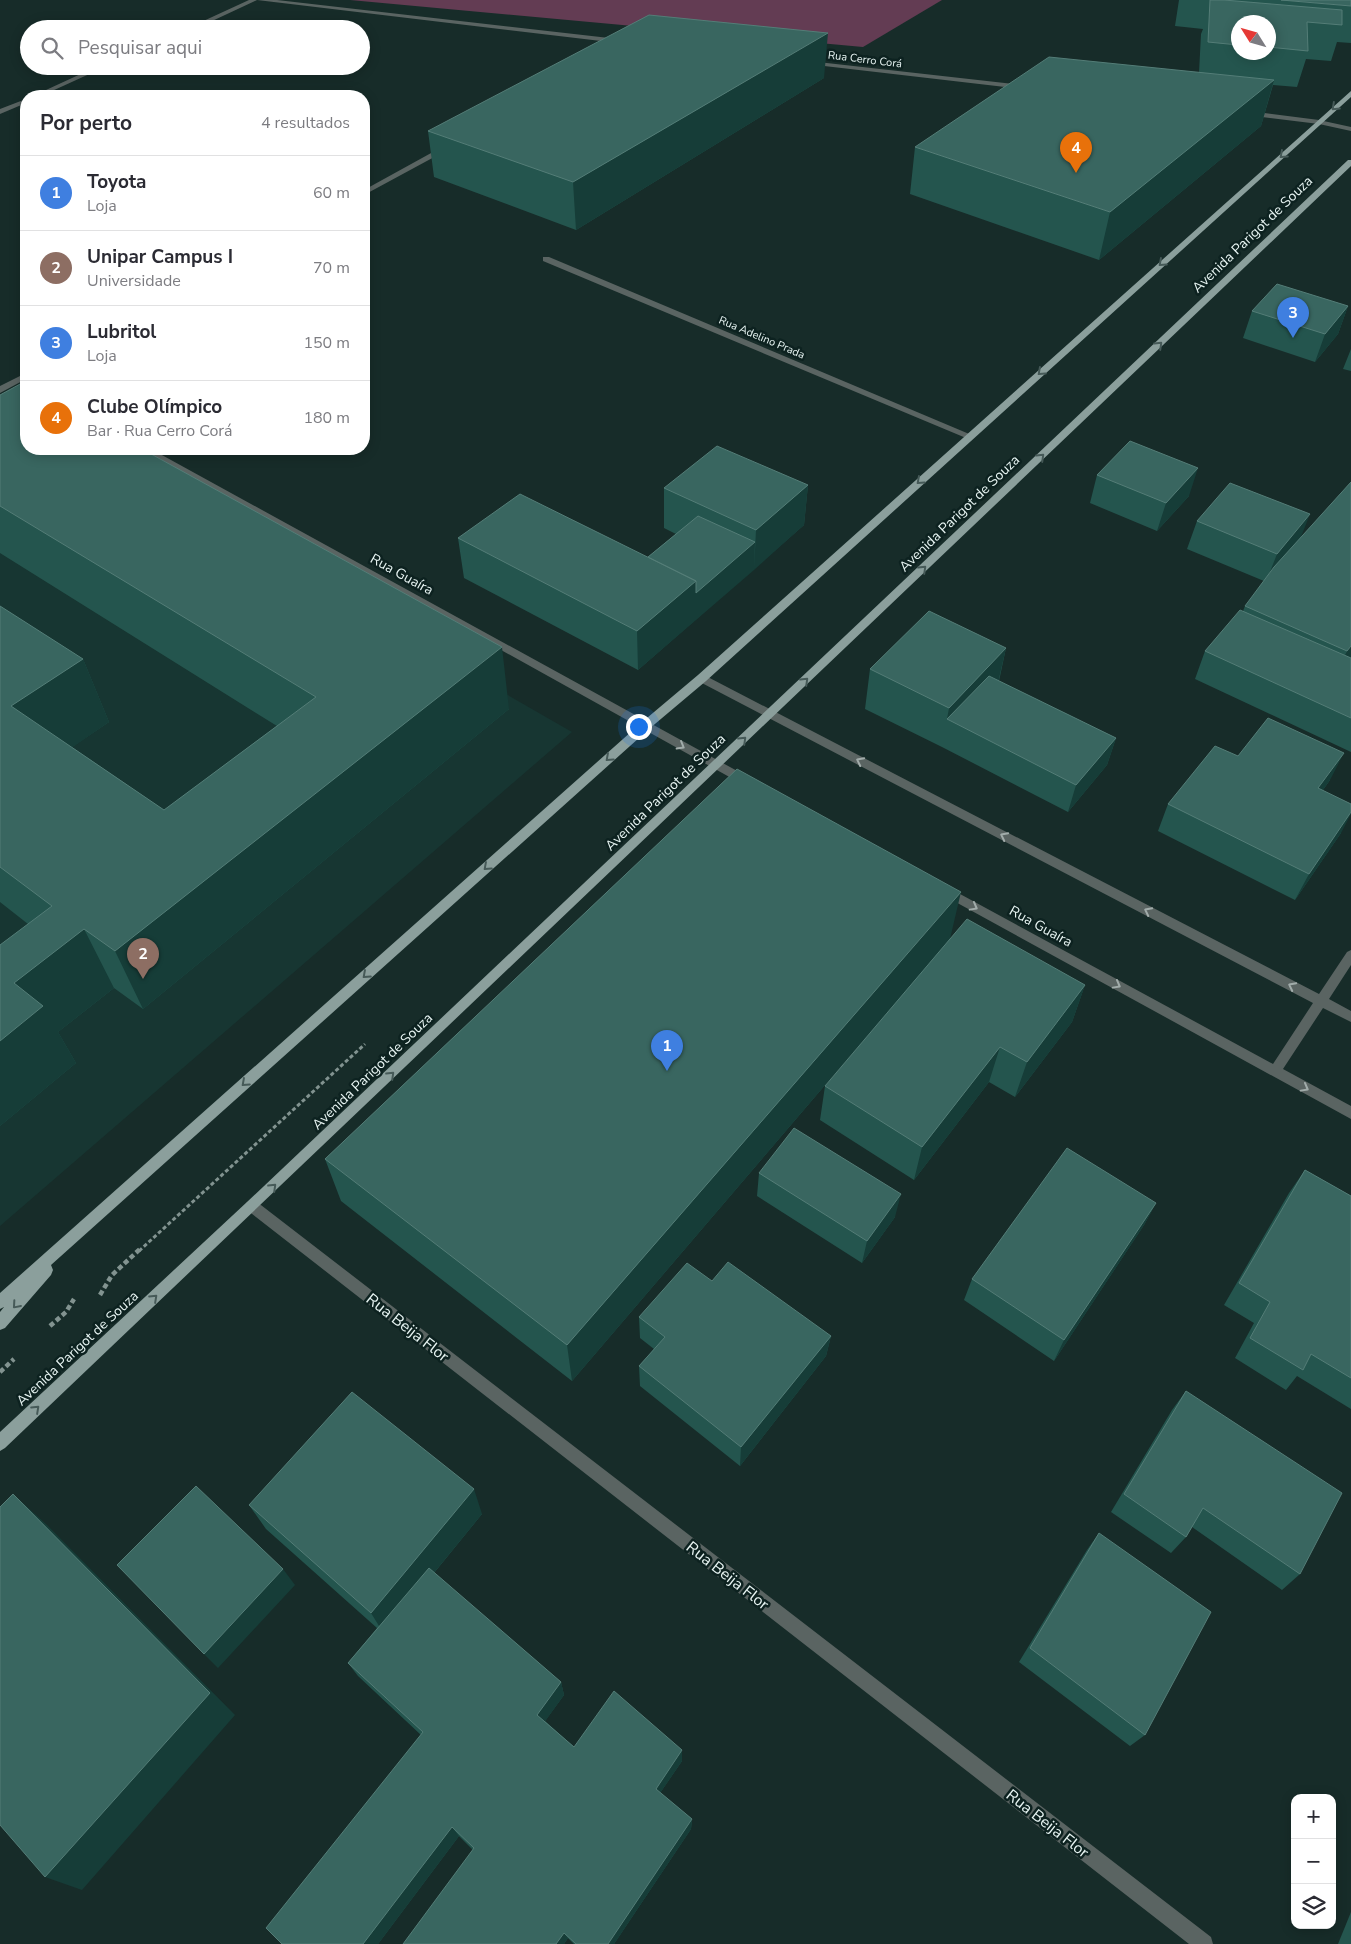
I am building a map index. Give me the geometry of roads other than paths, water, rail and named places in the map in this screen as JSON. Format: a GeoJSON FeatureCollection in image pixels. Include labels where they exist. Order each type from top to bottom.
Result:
{"type":"FeatureCollection","features":[{"type":"Feature","properties":{"kind":"main road"},"geometry":{"type":"LineString","coordinates":[[0,1302],[645,726],[702,678],[1351,93]]}},
{"type":"Feature","properties":{"kind":"main road","name":"Avenida Parigot de Souza"},"geometry":{"type":"LineString","coordinates":[[0,1442],[252,1206],[1351,162]]}},
{"type":"Feature","properties":{"kind":"main road"},"geometry":{"type":"LineString","coordinates":[[0,1322],[83,1229]]}},
{"type":"Feature","properties":{"kind":"street"},"geometry":{"type":"LineString","coordinates":[[209,20],[254,0]]}},
{"type":"Feature","properties":{"kind":"street"},"geometry":{"type":"LineString","coordinates":[[260,0],[631,42]]}},
{"type":"Feature","properties":{"kind":"street","name":"Rua Cerro Corá"},"geometry":{"type":"LineString","coordinates":[[799,62],[1027,88]]}},
{"type":"Feature","properties":{"kind":"street"},"geometry":{"type":"LineString","coordinates":[[50,90],[84,75]]}},
{"type":"Feature","properties":{"kind":"street"},"geometry":{"type":"LineString","coordinates":[[0,112],[20,103]]}},
{"type":"Feature","properties":{"kind":"street"},"geometry":{"type":"LineString","coordinates":[[1244,112],[1319,122],[1351,129]]}},
{"type":"Feature","properties":{"kind":"street"},"geometry":{"type":"LineString","coordinates":[[370,190],[450,146]]}},
{"type":"Feature","properties":{"kind":"street","name":"Rua Adelino Prada"},"geometry":{"type":"LineString","coordinates":[[546,259],[969,436]]}},
{"type":"Feature","properties":{"kind":"street"},"geometry":{"type":"LineString","coordinates":[[0,390],[20,381]]}},
{"type":"Feature","properties":{"kind":"street","name":"Rua Guaíra"},"geometry":{"type":"LineString","coordinates":[[156,455],[717,765]]}},
{"type":"Feature","properties":{"kind":"street"},"geometry":{"type":"LineString","coordinates":[[702,678],[1351,1017]]}},
{"type":"Feature","properties":{"kind":"street"},"geometry":{"type":"LineString","coordinates":[[717,765],[760,789]]}},
{"type":"Feature","properties":{"kind":"street","name":"Rua Guaíra"},"geometry":{"type":"LineString","coordinates":[[935,885],[1351,1113]]}},
{"type":"Feature","properties":{"kind":"street"},"geometry":{"type":"LineString","coordinates":[[1275,1072],[1351,955]]}},
{"type":"Feature","properties":{"kind":"street","name":"Rua Beija Flor"},"geometry":{"type":"LineString","coordinates":[[252,1206],[1204,1944]]}},
{"type":"Feature","properties":{"kind":"place","name":"Clube Olímpico"},"geometry":{"type":"Point","coordinates":[1076,173]}},
{"type":"Feature","properties":{"kind":"place","name":"Lubritol"},"geometry":{"type":"Point","coordinates":[1293,338]}},
{"type":"Feature","properties":{"kind":"place","name":"Unipar Campus I"},"geometry":{"type":"Point","coordinates":[143,979]}},
{"type":"Feature","properties":{"kind":"place","name":"Toyota"},"geometry":{"type":"Point","coordinates":[667,1071]}}]}
